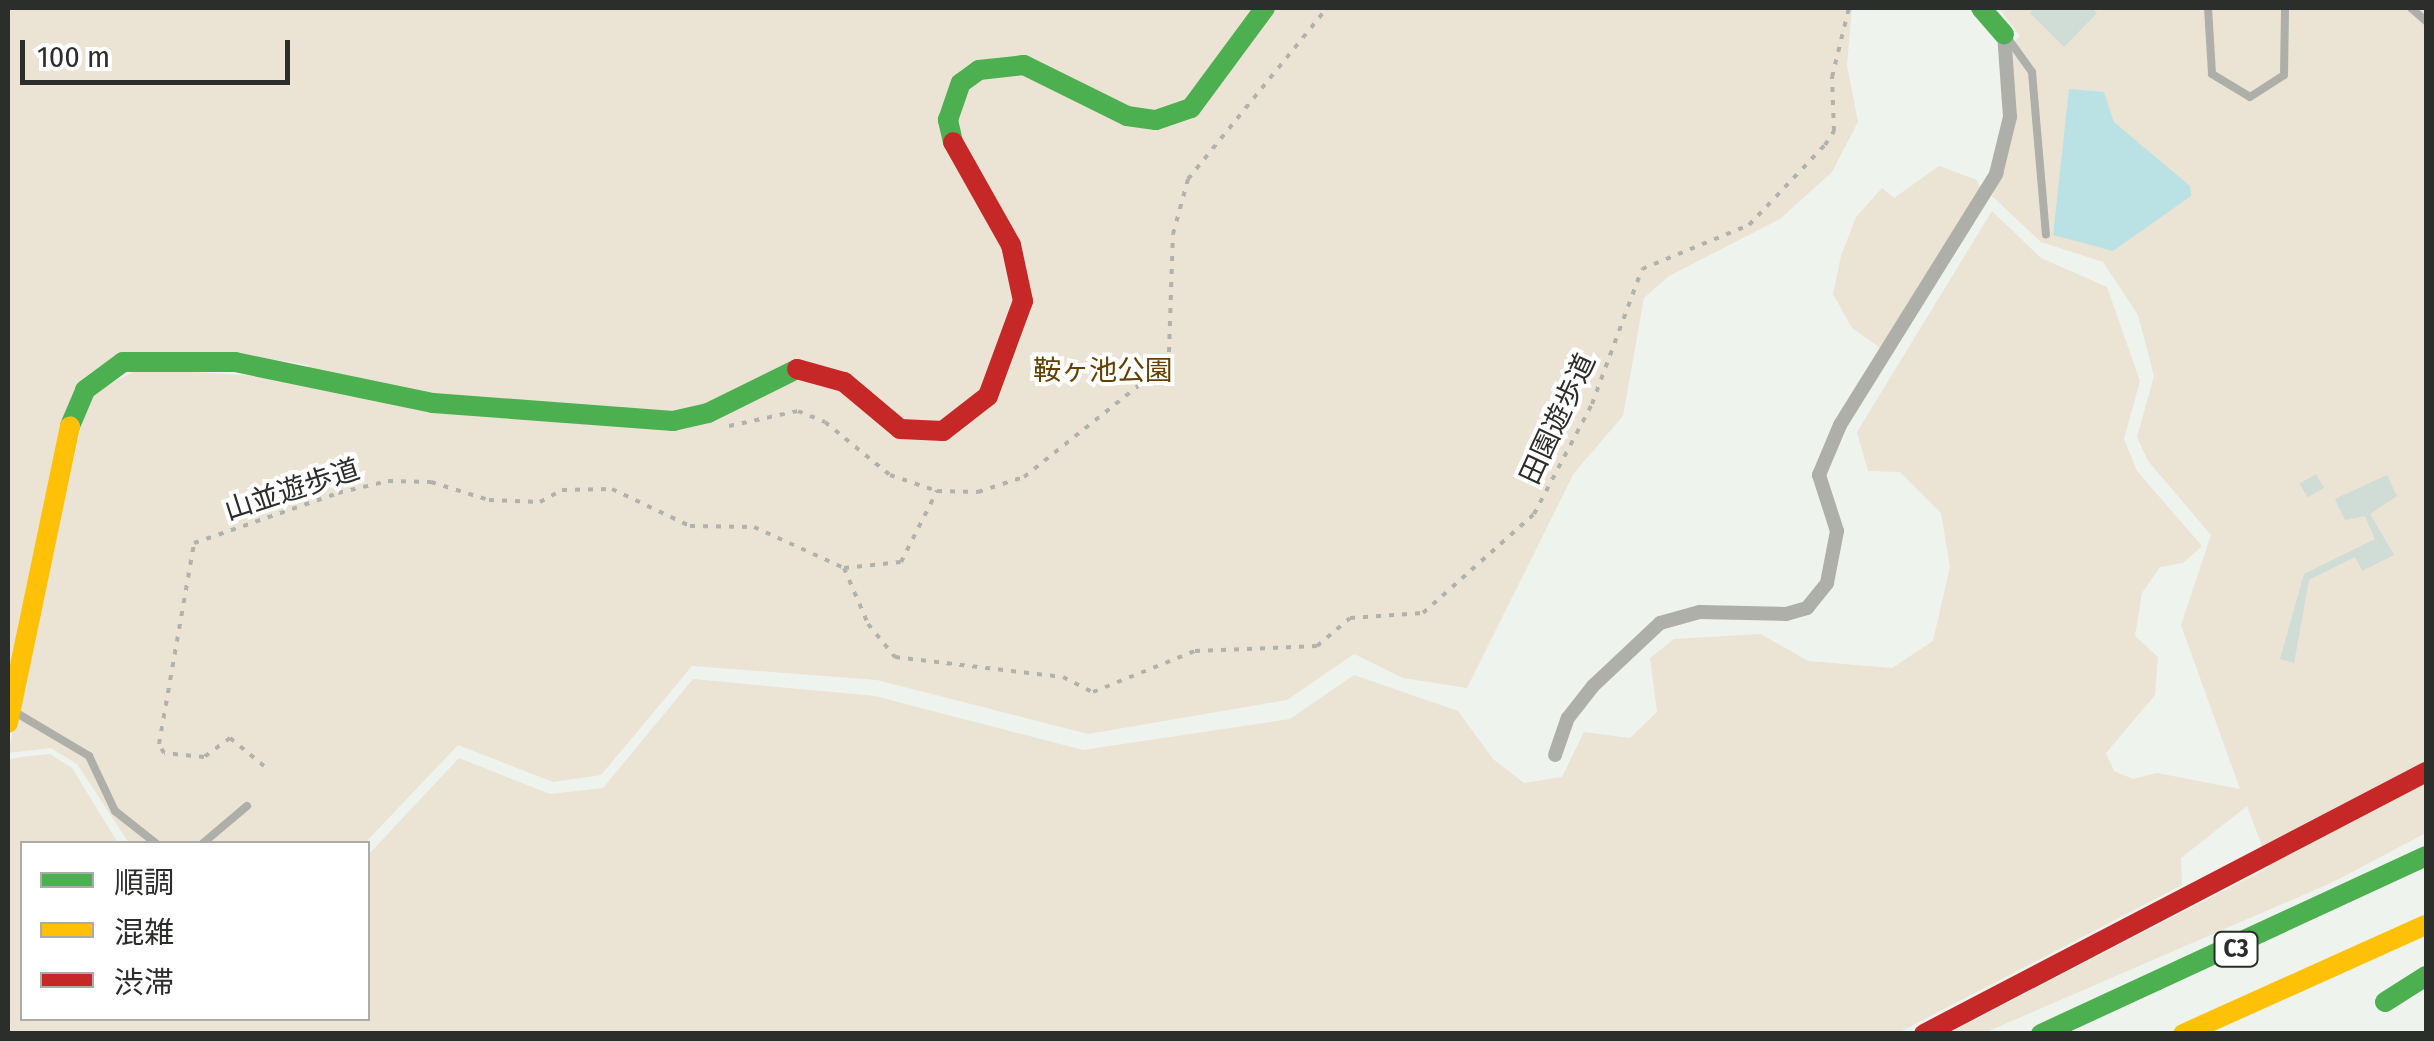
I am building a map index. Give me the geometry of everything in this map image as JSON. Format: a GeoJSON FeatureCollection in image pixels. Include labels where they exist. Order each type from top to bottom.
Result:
{"type":"FeatureCollection","features":[{"type":"Feature","properties":{"kind":"main road"},"geometry":{"type":"LineString","coordinates":[[11,718],[62,446],[85,390],[123,362],[293,370],[504,412],[672,421],[703,415],[797,368],[844,382],[900,429],[943,431],[964,418],[1004,370],[1023,301],[1011,245],[953,141],[948,120],[961,83],[979,70],[1024,65],[1127,116],[1156,120],[1191,108],[1211,87],[1266,8]]}},
{"type":"Feature","properties":{"kind":"main road"},"geometry":{"type":"LineString","coordinates":[[1982,8],[2004,34]]}},
{"type":"Feature","properties":{"kind":"main road"},"geometry":{"type":"LineString","coordinates":[[1924,1034],[2426,772]]}},
{"type":"Feature","properties":{"kind":"main road","name":"C3"},"geometry":{"type":"LineString","coordinates":[[2041,1034],[2426,856]]}},
{"type":"Feature","properties":{"kind":"main road","name":"C3"},"geometry":{"type":"LineString","coordinates":[[2183,1034],[2426,924]]}},
{"type":"Feature","properties":{"kind":"main road"},"geometry":{"type":"LineString","coordinates":[[2385,1002],[2426,976]]}},
{"type":"Feature","properties":{"kind":"street"},"geometry":{"type":"LineString","coordinates":[[1555,755],[1568,718],[1593,686],[1660,623],[1700,612],[1786,614],[1808,608],[1827,583],[1837,530],[1819,475],[1840,426],[1996,174],[2010,117],[2004,34]]}},
{"type":"Feature","properties":{"kind":"lane"},"geometry":{"type":"LineString","coordinates":[[2208,8],[2212,74],[2250,97],[2284,74],[2285,8]]}},
{"type":"Feature","properties":{"kind":"lane"},"geometry":{"type":"LineString","coordinates":[[2411,8],[2426,20]]}},
{"type":"Feature","properties":{"kind":"lane"},"geometry":{"type":"LineString","coordinates":[[2004,34],[2032,72],[2046,234]]}},
{"type":"Feature","properties":{"kind":"lane"},"geometry":{"type":"LineString","coordinates":[[11,718],[89,756],[115,811],[152,841]]}},
{"type":"Feature","properties":{"kind":"lane"},"geometry":{"type":"LineString","coordinates":[[206,841],[247,806]]}},
{"type":"Feature","properties":{"kind":"path"},"geometry":{"type":"LineString","coordinates":[[703,415],[723,427],[798,411],[825,422],[890,475],[937,491],[978,492],[1024,477],[1078,427],[1148,384],[1169,352],[1173,234],[1188,179],[1328,8]]}},
{"type":"Feature","properties":{"kind":"path","name":"田園遊歩道"},"geometry":{"type":"LineString","coordinates":[[844,568],[868,624],[895,657],[1063,677],[1093,692],[1195,650],[1317,646],[1350,618],[1423,613],[1534,514],[1592,404],[1642,269],[1749,225],[1825,146],[1834,131],[1832,77],[1848,8]]}},
{"type":"Feature","properties":{"kind":"path","name":"山並遊歩道"},"geometry":{"type":"LineString","coordinates":[[264,766],[230,738],[204,757],[164,753],[159,744],[194,543],[388,481],[431,482],[489,500],[540,502],[562,490],[612,489],[690,526],[754,527],[844,568]]}},
{"type":"Feature","properties":{"kind":"path"},"geometry":{"type":"LineString","coordinates":[[844,568],[907,559],[907,539],[923,527],[937,491]]}},
{"type":"Feature","properties":{"kind":"green space","name":"鞍ヶ池公園"},"geometry":{"type":"Polygon","coordinates":[[[8,8],[1852,8],[1847,65],[1858,122],[1832,172],[1780,219],[1669,276],[1644,298],[1623,416],[1574,473],[1467,688],[1403,678],[1354,654],[1287,700],[1088,734],[877,680],[692,666],[601,775],[553,782],[458,745],[367,841],[128,841],[77,764],[51,748],[8,753],[84,414],[96,391],[139,369],[295,378],[309,365],[232,353],[123,353],[80,382],[8,673],[8,8]]]}},
{"type":"Feature","properties":{"kind":"green space"},"geometry":{"type":"Polygon","coordinates":[[[1999,8],[2426,8],[2426,833],[2331,883],[1984,1033],[1949,1033],[2270,867],[2247,806],[2181,858],[2182,885],[1898,1033],[8,1034],[8,760],[21,757],[50,754],[72,768],[117,841],[20,841],[20,1021],[370,1021],[370,853],[459,758],[550,794],[603,788],[693,679],[875,696],[1083,750],[1290,719],[1354,675],[1458,711],[1493,759],[1524,783],[1562,777],[1584,732],[1630,738],[1657,712],[1650,658],[1674,639],[1761,634],[1808,661],[1892,668],[1933,641],[1950,567],[1941,513],[1900,472],[1868,471],[1857,432],[1992,211],[2041,258],[2107,287],[2140,381],[2124,439],[2137,471],[2202,546],[2183,563],[2160,567],[2142,593],[2135,636],[2158,657],[2155,695],[2106,753],[2114,771],[2133,779],[2157,773],[2240,789],[2181,625],[2211,535],[2148,461],[2137,437],[2154,376],[2138,315],[2103,262],[2041,242],[1992,196],[2008,152],[2007,49],[2020,36],[1999,8]]]}},
{"type":"Feature","properties":{"kind":"green space"},"geometry":{"type":"Polygon","coordinates":[[[1939,166],[1977,180],[1982,192],[1886,352],[1852,328],[1833,294],[1841,256],[1856,217],[1882,188],[1894,198],[1939,166]]]}},
{"type":"Feature","properties":{"kind":"water"},"geometry":{"type":"Polygon","coordinates":[[[2069,89],[2104,92],[2114,122],[2190,186],[2191,196],[2113,251],[2053,235],[2069,89]]]}},
{"type":"Feature","properties":{"kind":"building"},"geometry":{"type":"Polygon","coordinates":[[[2035,8],[2092,8],[2097,13],[2064,47],[2030,13],[2035,8]]]}},
{"type":"Feature","properties":{"kind":"building"},"geometry":{"type":"Polygon","coordinates":[[[2316,474],[2324,488],[2308,497],[2300,484],[2316,474]]]}},
{"type":"Feature","properties":{"kind":"building"},"geometry":{"type":"Polygon","coordinates":[[[2387,475],[2397,496],[2370,514],[2394,555],[2362,571],[2355,557],[2309,580],[2294,663],[2280,659],[2304,574],[2375,539],[2365,516],[2345,520],[2335,499],[2387,475]]]}},
{"type":"Feature","properties":{"kind":"traffic: fast"},"geometry":{"type":"LineString","coordinates":[[953,142],[948,120],[961,83],[979,70],[1024,65],[1127,116],[1156,120],[1191,108],[1265,8]]}},
{"type":"Feature","properties":{"kind":"traffic: fast"},"geometry":{"type":"LineString","coordinates":[[1981,8],[2004,34]]}},
{"type":"Feature","properties":{"kind":"traffic: fast"},"geometry":{"type":"LineString","coordinates":[[70,426],[85,390],[123,362],[235,362],[433,403],[673,421],[708,413],[797,369]]}},
{"type":"Feature","properties":{"kind":"traffic: fast"},"geometry":{"type":"LineString","coordinates":[[2041,1034],[2426,856]]}},
{"type":"Feature","properties":{"kind":"traffic: fast"},"geometry":{"type":"LineString","coordinates":[[2385,1002],[2426,976]]}},
{"type":"Feature","properties":{"kind":"traffic: slow"},"geometry":{"type":"LineString","coordinates":[[8,723],[70,426]]}},
{"type":"Feature","properties":{"kind":"traffic: slow"},"geometry":{"type":"LineString","coordinates":[[2183,1034],[2426,925]]}},
{"type":"Feature","properties":{"kind":"traffic: jam"},"geometry":{"type":"LineString","coordinates":[[797,369],[844,382],[900,429],[943,431],[988,396],[1023,301],[1011,245],[953,142]]}},
{"type":"Feature","properties":{"kind":"traffic: jam"},"geometry":{"type":"LineString","coordinates":[[1924,1034],[2426,772]]}}]}
